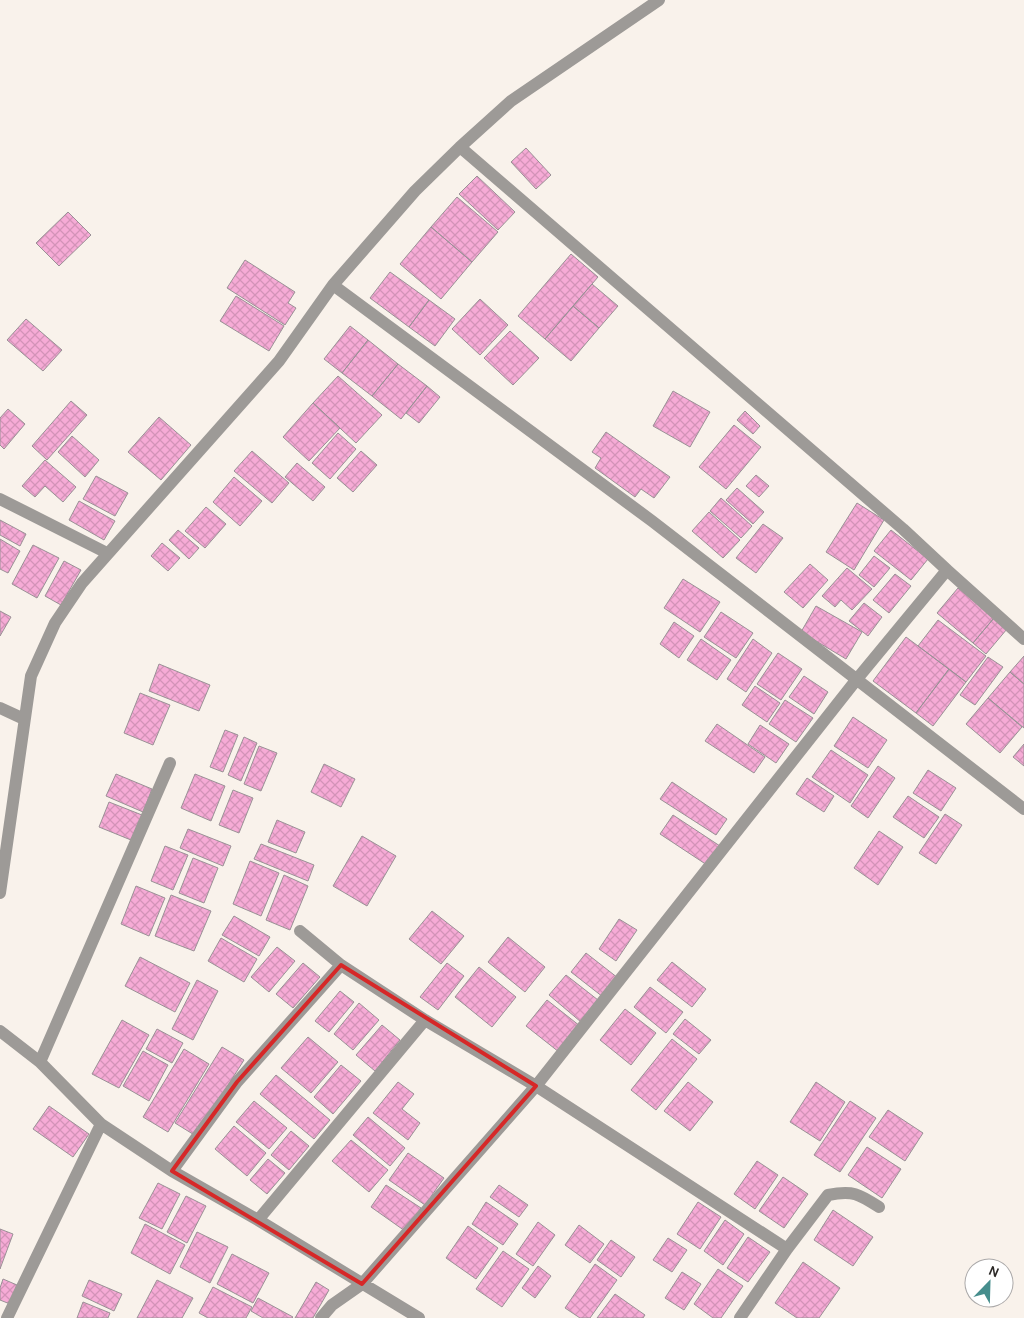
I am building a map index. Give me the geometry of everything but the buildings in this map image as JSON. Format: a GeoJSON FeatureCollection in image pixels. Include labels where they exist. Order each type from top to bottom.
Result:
{"type":"FeatureCollection","features":[{"type":"Feature","properties":{"kind":"street"},"geometry":{"type":"LineString","coordinates":[[0,893],[31,676],[55,623],[82,583],[280,361],[333,285],[415,191],[511,101],[659,0]]}},
{"type":"Feature","properties":{"kind":"street"},"geometry":{"type":"LineString","coordinates":[[460,147],[903,529],[1024,638]]}},
{"type":"Feature","properties":{"kind":"street"},"geometry":{"type":"LineString","coordinates":[[333,285],[652,521],[1024,809]]}},
{"type":"Feature","properties":{"kind":"street"},"geometry":{"type":"LineString","coordinates":[[0,498],[108,553]]}},
{"type":"Feature","properties":{"kind":"street"},"geometry":{"type":"LineString","coordinates":[[321,1318],[332,1305],[362,1284],[536,1086],[857,679],[947,570]]}},
{"type":"Feature","properties":{"kind":"street"},"geometry":{"type":"LineString","coordinates":[[0,708],[24,719]]}},
{"type":"Feature","properties":{"kind":"street"},"geometry":{"type":"LineString","coordinates":[[40,1062],[170,763]]}},
{"type":"Feature","properties":{"kind":"street"},"geometry":{"type":"LineString","coordinates":[[300,931],[341,965],[425,1020],[536,1086],[787,1249]]}},
{"type":"Feature","properties":{"kind":"street"},"geometry":{"type":"LineString","coordinates":[[172,1171],[237,1082],[341,965]]}},
{"type":"Feature","properties":{"kind":"street"},"geometry":{"type":"LineString","coordinates":[[258,1220],[425,1020]]}},
{"type":"Feature","properties":{"kind":"street"},"geometry":{"type":"LineString","coordinates":[[0,1031],[40,1062],[101,1124],[172,1171],[258,1220],[419,1318]]}},
{"type":"Feature","properties":{"kind":"street"},"geometry":{"type":"LineString","coordinates":[[6,1318],[101,1124]]}},
{"type":"Feature","properties":{"kind":"street"},"geometry":{"type":"LineString","coordinates":[[740,1318],[787,1249],[828,1195],[841,1192],[858,1194],[879,1207]]}},
{"type":"Feature","properties":{"kind":"highlighted area"},"geometry":{"type":"Polygon","coordinates":[[[341,965],[536,1086],[362,1284],[172,1171],[237,1082],[341,965]]]}}]}
